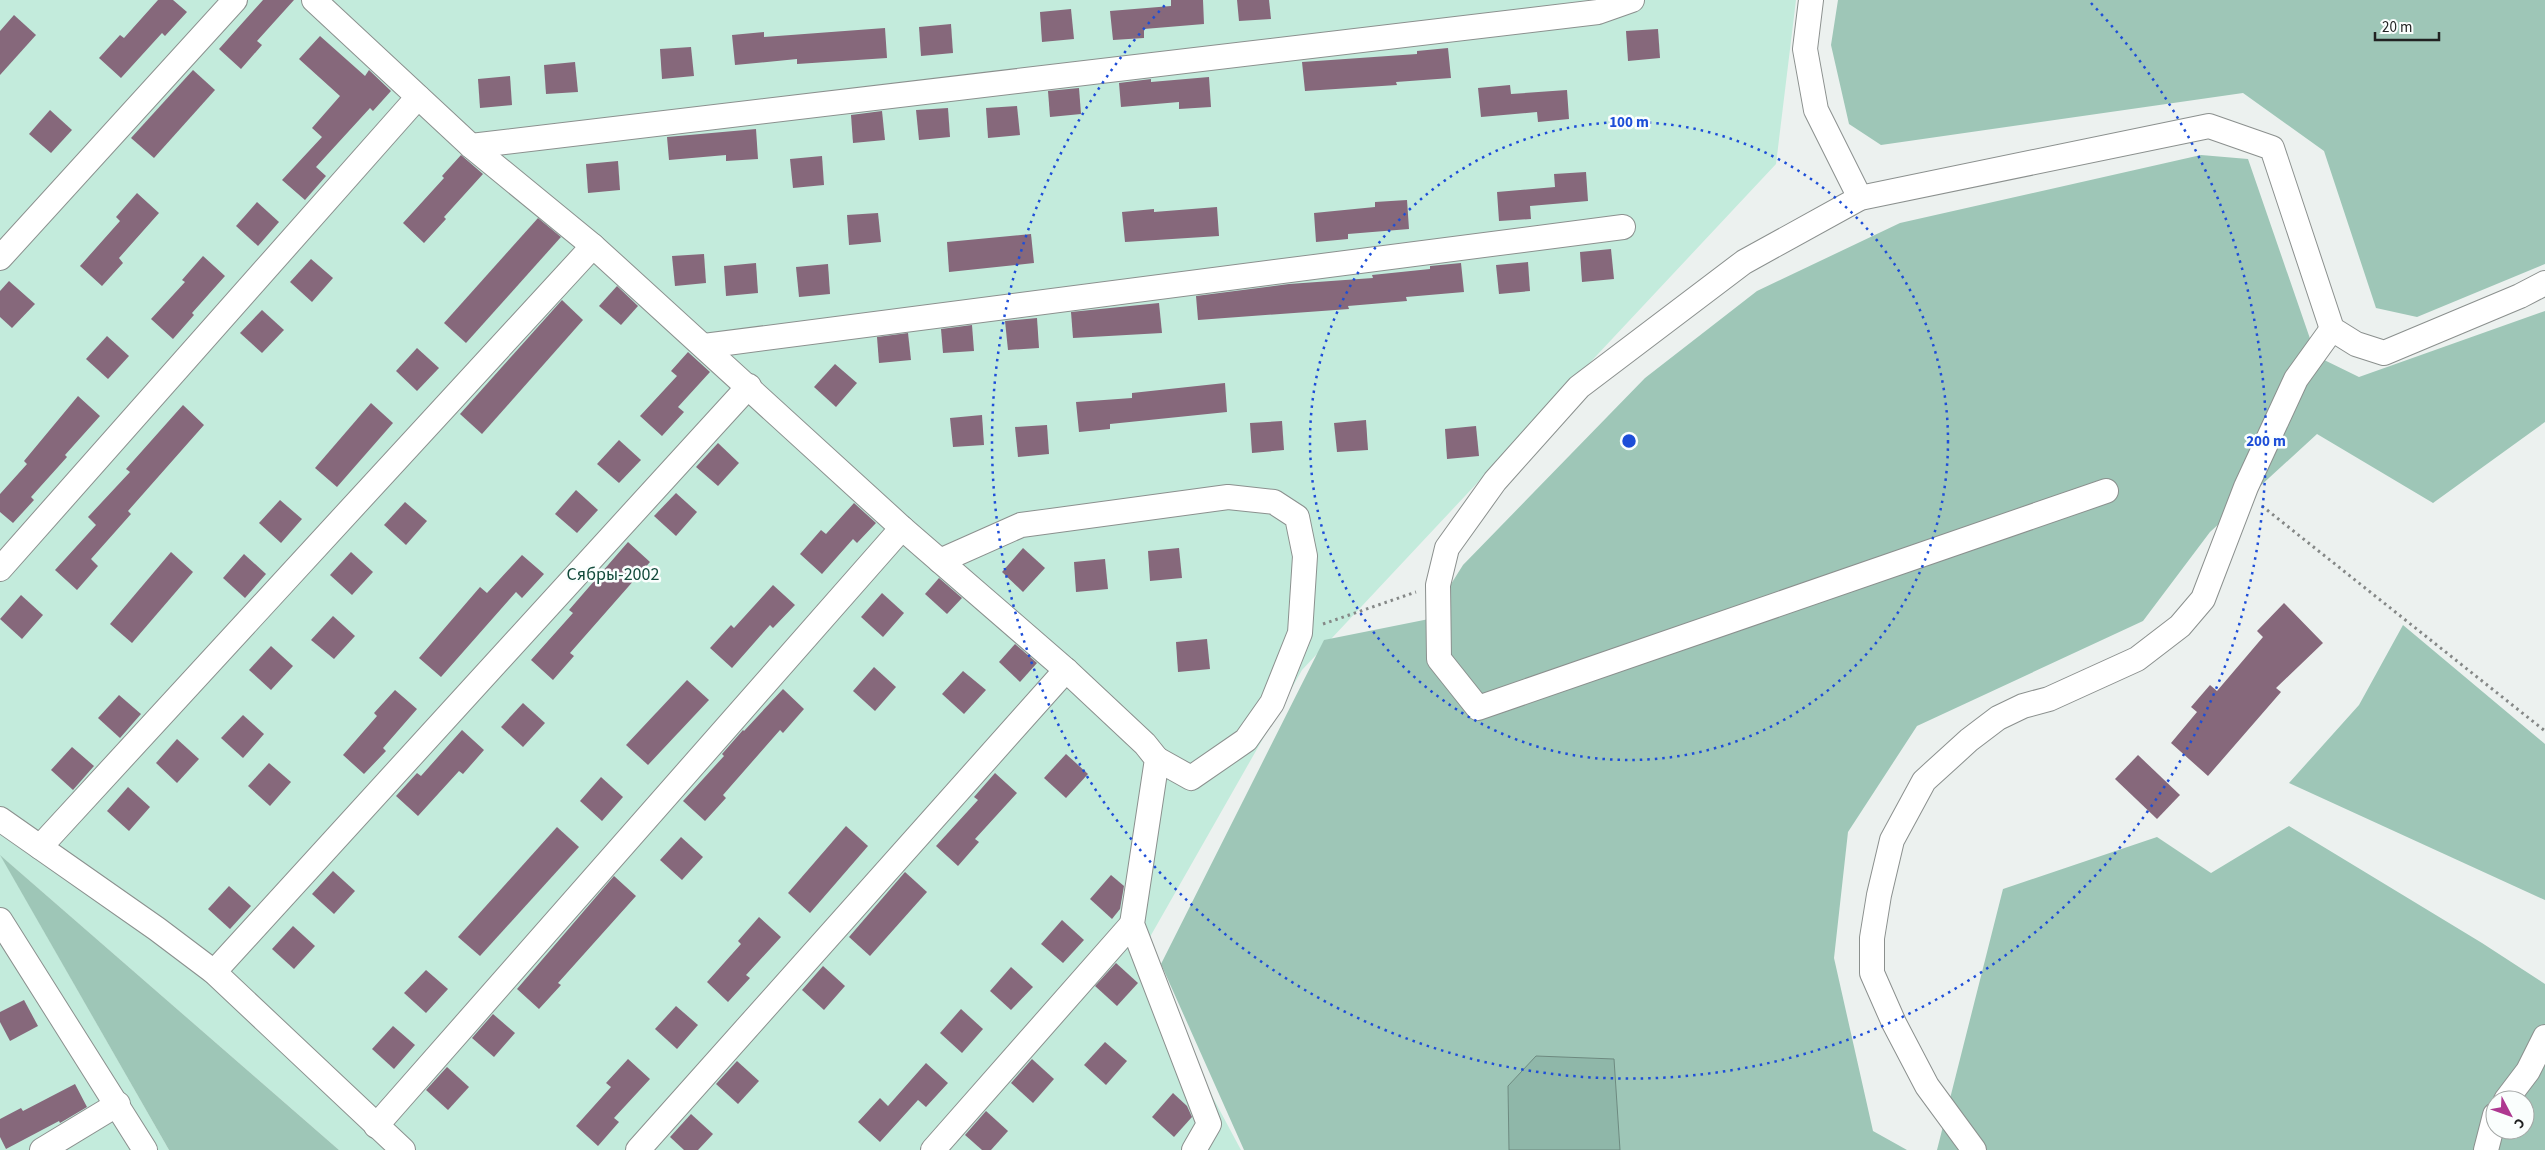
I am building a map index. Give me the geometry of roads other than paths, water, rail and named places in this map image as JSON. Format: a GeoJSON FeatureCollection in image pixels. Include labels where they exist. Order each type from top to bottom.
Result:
{"type":"FeatureCollection","features":[{"type":"Feature","properties":{"kind":"street"},"geometry":{"type":"LineString","coordinates":[[0,258],[235,0]]}},
{"type":"Feature","properties":{"kind":"street"},"geometry":{"type":"LineString","coordinates":[[314,0],[471,146],[593,246],[749,386],[902,528],[940,561],[1066,670],[1145,744],[1157,759],[1191,778],[1246,740],[1272,703],[1300,633],[1304,556],[1297,517],[1274,502],[1228,497],[1021,525],[940,561]]}},
{"type":"Feature","properties":{"kind":"street"},"geometry":{"type":"LineString","coordinates":[[471,146],[1589,13],[1632,0]]}},
{"type":"Feature","properties":{"kind":"street"},"geometry":{"type":"LineString","coordinates":[[1811,0],[1805,49],[1816,110],[1860,198]]}},
{"type":"Feature","properties":{"kind":"street"},"geometry":{"type":"LineString","coordinates":[[0,569],[418,97]]}},
{"type":"Feature","properties":{"kind":"street"},"geometry":{"type":"LineString","coordinates":[[2106,491],[1478,708],[1439,659],[1438,584],[1447,548],[1495,481],[1579,387],[1744,262],[1860,198],[2209,126],[2272,148],[2332,330],[2356,344],[2384,353],[2520,296],[2545,283]]}},
{"type":"Feature","properties":{"kind":"street"},"geometry":{"type":"LineString","coordinates":[[704,346],[1623,227]]}},
{"type":"Feature","properties":{"kind":"street"},"geometry":{"type":"LineString","coordinates":[[40,847],[593,246]]}},
{"type":"Feature","properties":{"kind":"street"},"geometry":{"type":"LineString","coordinates":[[1974,1150],[1927,1086],[1894,1023],[1872,973],[1874,930],[1879,895],[1892,840],[1924,781],[1969,740],[1998,718],[2023,706],[2050,699],[2137,659],[2180,626],[2203,599],[2244,492],[2296,379],[2332,330]]}},
{"type":"Feature","properties":{"kind":"street"},"geometry":{"type":"LineString","coordinates":[[214,972],[749,386]]}},
{"type":"Feature","properties":{"kind":"street"},"geometry":{"type":"LineString","coordinates":[[376,1126],[902,528]]}},
{"type":"Feature","properties":{"kind":"street"},"geometry":{"type":"LineString","coordinates":[[638,1150],[1066,670]]}},
{"type":"Feature","properties":{"kind":"street"},"geometry":{"type":"LineString","coordinates":[[1157,759],[1132,924],[1209,1124],[1194,1150]]}},
{"type":"Feature","properties":{"kind":"street"},"geometry":{"type":"LineString","coordinates":[[0,819],[157,929],[214,972],[402,1150]]}},
{"type":"Feature","properties":{"kind":"street"},"geometry":{"type":"LineString","coordinates":[[933,1150],[1132,924]]}},
{"type":"Feature","properties":{"kind":"street"},"geometry":{"type":"LineString","coordinates":[[1,925],[118,1104],[144,1150]]}},
{"type":"Feature","properties":{"kind":"street"},"geometry":{"type":"LineString","coordinates":[[2514,1090],[2528,1071],[2545,1038]]}},
{"type":"Feature","properties":{"kind":"street"},"geometry":{"type":"LineString","coordinates":[[42,1150],[118,1104]]}},
{"type":"Feature","properties":{"kind":"park label","name":"Сябры-2002"},"geometry":{"type":"Point","coordinates":[613,574]}}]}
